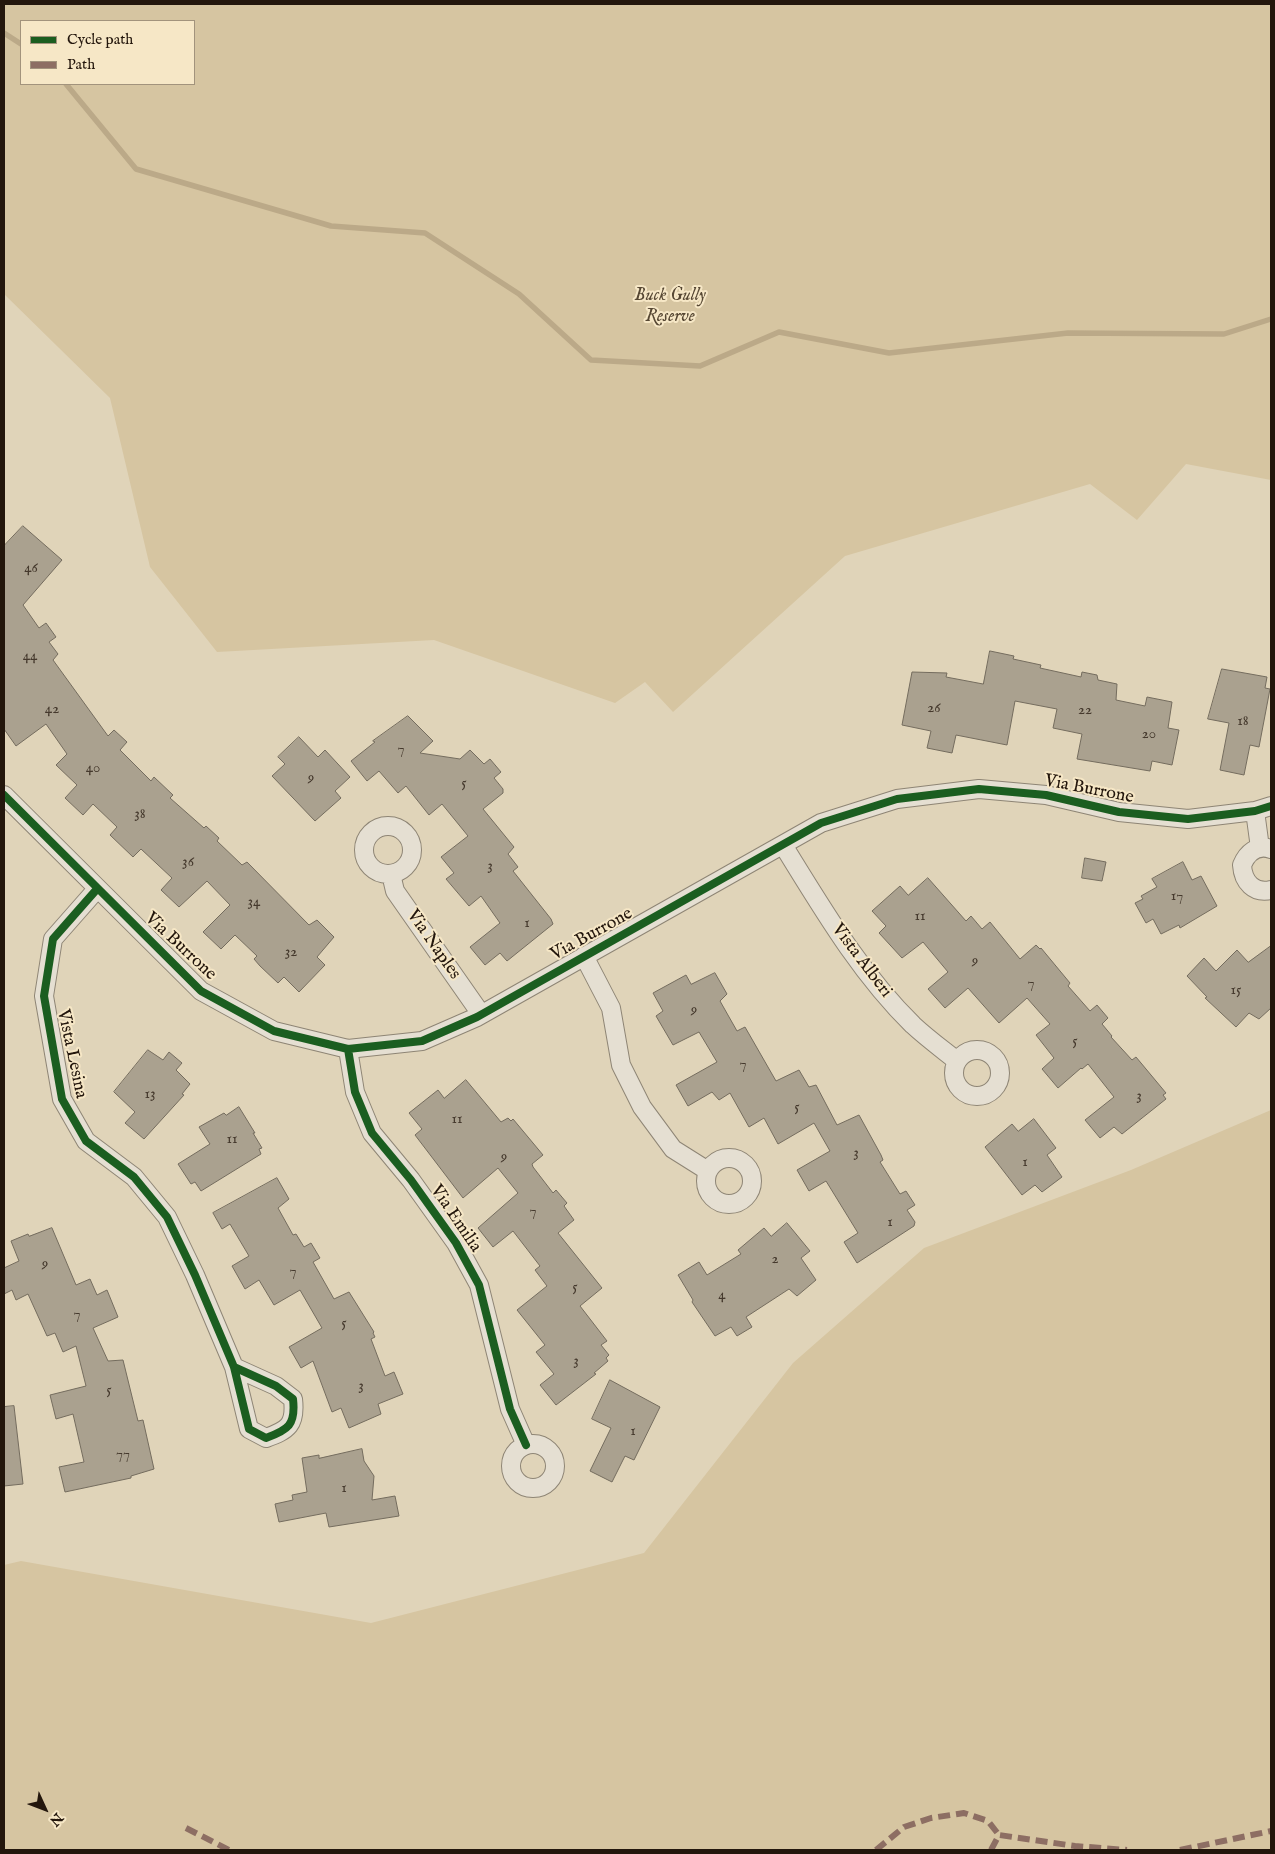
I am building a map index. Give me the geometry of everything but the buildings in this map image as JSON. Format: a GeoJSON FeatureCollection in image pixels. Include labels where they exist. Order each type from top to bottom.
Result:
{"type":"FeatureCollection","features":[{"type":"Feature","properties":{"kind":"street","name":"Via Burrone"},"geometry":{"type":"LineString","coordinates":[[4,795],[201,991],[274,1031],[348,1049],[422,1042],[481,1014],[821,823],[898,799],[979,790],[1046,795],[1119,812],[1188,819],[1263,808],[1265,848],[1246,857],[1242,874],[1252,888],[1260,891],[1271,890]]}},
{"type":"Feature","properties":{"kind":"street","name":"Vista Alberi"},"geometry":{"type":"LineString","coordinates":[[783,845],[827,916],[877,986],[913,1025],[957,1061]]}},
{"type":"Feature","properties":{"kind":"street","name":"Via Naples"},"geometry":{"type":"LineString","coordinates":[[391,874],[395,891],[481,1014]]}},
{"type":"Feature","properties":{"kind":"street","name":"Vista Lesina"},"geometry":{"type":"LineString","coordinates":[[97,888],[53,939],[48,968],[44,996],[62,1099],[86,1141],[134,1177],[167,1217],[195,1275],[234,1367]]}},
{"type":"Feature","properties":{"kind":"street"},"geometry":{"type":"LineString","coordinates":[[584,956],[611,1008],[621,1065],[642,1107],[673,1149],[708,1171]]}},
{"type":"Feature","properties":{"kind":"street","name":"Via Emilia"},"geometry":{"type":"LineString","coordinates":[[348,1049],[355,1092],[372,1133],[411,1180],[456,1243],[479,1285],[510,1409],[526,1445]]}},
{"type":"Feature","properties":{"kind":"green space","name":"Buck Gully Reserve"},"geometry":{"type":"Polygon","coordinates":[[[4,4],[1271,4],[1271,480],[1186,464],[1137,520],[1090,484],[845,556],[673,712],[645,682],[615,703],[434,640],[217,652],[150,567],[110,398],[4,294],[4,4]]]}},
{"type":"Feature","properties":{"kind":"green space"},"geometry":{"type":"Polygon","coordinates":[[[1271,1110],[1271,1850],[4,1850],[4,1565],[21,1561],[371,1623],[644,1553],[793,1363],[924,1248],[1131,1170],[1271,1110]]]}},
{"type":"Feature","properties":{"kind":"waterway"},"geometry":{"type":"LineString","coordinates":[[4,33],[20,43]]}},
{"type":"Feature","properties":{"kind":"waterway"},"geometry":{"type":"LineString","coordinates":[[67,85],[136,169],[331,226],[425,233],[519,294],[591,360],[700,366],[779,332],[889,353],[1068,333],[1224,334],[1271,319]]}},
{"type":"Feature","properties":{"kind":"marked path"},"geometry":{"type":"LineString","coordinates":[[876,1850],[904,1827],[931,1818],[964,1813],[988,1821],[999,1835]]}},
{"type":"Feature","properties":{"kind":"marked path"},"geometry":{"type":"LineString","coordinates":[[186,1828],[229,1850]]}},
{"type":"Feature","properties":{"kind":"marked path"},"geometry":{"type":"LineString","coordinates":[[1180,1850],[1271,1831]]}},
{"type":"Feature","properties":{"kind":"marked path"},"geometry":{"type":"LineString","coordinates":[[991,1850],[999,1835],[1075,1846],[1127,1850]]}},
{"type":"Feature","properties":{"kind":"cycle path"},"geometry":{"type":"LineString","coordinates":[[4,795],[201,991],[274,1031],[348,1049],[422,1041],[477,1017],[821,823],[897,799],[979,789],[1046,795],[1119,812],[1188,819],[1255,811],[1271,806]]}},
{"type":"Feature","properties":{"kind":"cycle path"},"geometry":{"type":"LineString","coordinates":[[97,889],[53,939],[44,996],[62,1099],[86,1141],[134,1177],[167,1217],[195,1275],[234,1367],[249,1429],[266,1438],[285,1429],[292,1421],[293,1399],[276,1386],[234,1367]]}},
{"type":"Feature","properties":{"kind":"cycle path"},"geometry":{"type":"LineString","coordinates":[[348,1049],[355,1092],[372,1133],[411,1180],[456,1243],[479,1285],[510,1409],[526,1445]]}}]}
